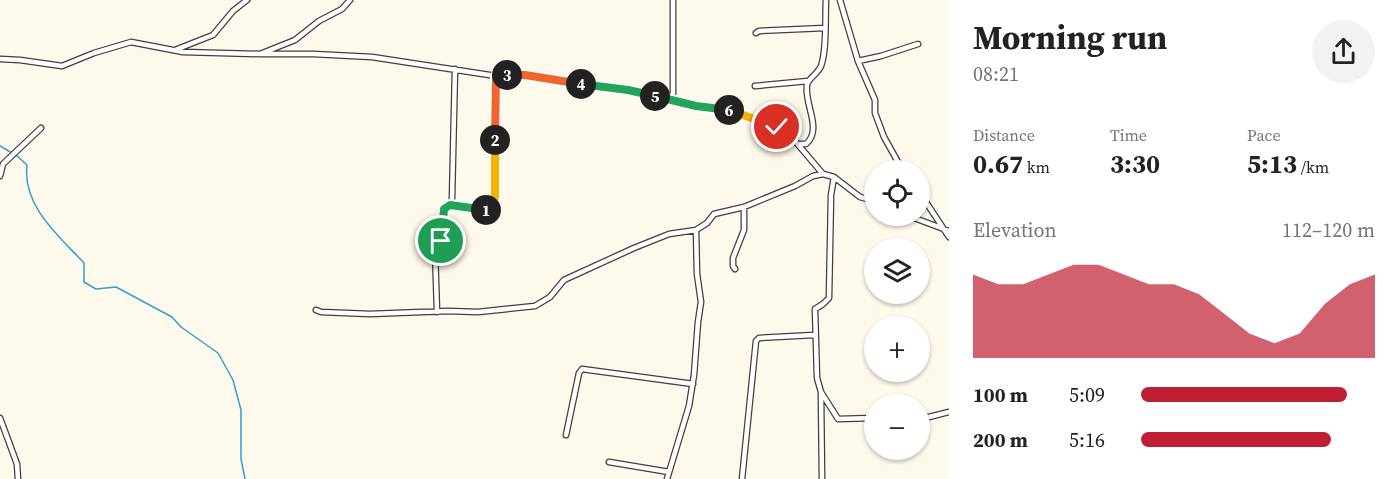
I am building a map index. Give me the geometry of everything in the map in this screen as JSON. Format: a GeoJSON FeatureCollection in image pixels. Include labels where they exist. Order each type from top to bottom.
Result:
{"type":"FeatureCollection","features":[{"type":"Feature","properties":{"kind":"street"},"geometry":{"type":"LineString","coordinates":[[172,51],[213,35],[233,10],[247,0]]}},
{"type":"Feature","properties":{"kind":"street"},"geometry":{"type":"LineString","coordinates":[[260,54],[295,40],[319,21],[342,9],[350,0]]}},
{"type":"Feature","properties":{"kind":"street"},"geometry":{"type":"LineString","coordinates":[[673,0],[673,101]]}},
{"type":"Feature","properties":{"kind":"street"},"geometry":{"type":"LineString","coordinates":[[798,144],[806,144],[813,133],[807,100],[808,81],[821,66],[826,0]]}},
{"type":"Feature","properties":{"kind":"street"},"geometry":{"type":"LineString","coordinates":[[840,0],[858,61],[875,100],[874,112],[898,160]]}},
{"type":"Feature","properties":{"kind":"street"},"geometry":{"type":"LineString","coordinates":[[756,33],[781,29],[825,28]]}},
{"type":"Feature","properties":{"kind":"street"},"geometry":{"type":"LineString","coordinates":[[0,59],[62,66],[131,42],[172,51],[372,57],[496,76],[525,75],[602,86],[744,114],[789,134],[823,174]]}},
{"type":"Feature","properties":{"kind":"street"},"geometry":{"type":"LineString","coordinates":[[858,61],[918,44]]}},
{"type":"Feature","properties":{"kind":"street"},"geometry":{"type":"LineString","coordinates":[[437,312],[435,250],[441,241],[444,209],[450,205],[452,199],[455,69]]}},
{"type":"Feature","properties":{"kind":"street"},"geometry":{"type":"LineString","coordinates":[[450,205],[489,210],[492,208],[495,197],[496,76]]}},
{"type":"Feature","properties":{"kind":"street"},"geometry":{"type":"LineString","coordinates":[[755,86],[808,81]]}},
{"type":"Feature","properties":{"kind":"street"},"geometry":{"type":"LineString","coordinates":[[0,176],[1,163],[41,129]]}},
{"type":"Feature","properties":{"kind":"street"},"geometry":{"type":"LineString","coordinates":[[315,310],[370,314],[478,312],[535,306],[550,297],[564,280],[669,234],[696,230],[707,223],[714,214],[744,207],[813,176],[823,174],[834,177],[864,198]]}},
{"type":"Feature","properties":{"kind":"street"},"geometry":{"type":"LineString","coordinates":[[822,479],[821,392],[817,378],[814,334],[815,309],[829,298],[831,195],[834,177]]}},
{"type":"Feature","properties":{"kind":"street"},"geometry":{"type":"LineString","coordinates":[[735,269],[733,258],[744,230],[744,207]]}},
{"type":"Feature","properties":{"kind":"street"},"geometry":{"type":"LineString","coordinates":[[930,209],[949,237]]}},
{"type":"Feature","properties":{"kind":"street"},"geometry":{"type":"LineString","coordinates":[[930,224],[949,231]]}},
{"type":"Feature","properties":{"kind":"street"},"geometry":{"type":"LineString","coordinates":[[668,479],[693,384],[701,302],[696,230]]}},
{"type":"Feature","properties":{"kind":"street"},"geometry":{"type":"LineString","coordinates":[[742,479],[756,341],[759,338],[814,334]]}},
{"type":"Feature","properties":{"kind":"street"},"geometry":{"type":"LineString","coordinates":[[566,435],[579,373],[582,369],[693,384]]}},
{"type":"Feature","properties":{"kind":"street"},"geometry":{"type":"LineString","coordinates":[[821,392],[838,419],[864,418]]}},
{"type":"Feature","properties":{"kind":"street"},"geometry":{"type":"LineString","coordinates":[[930,417],[949,412]]}},
{"type":"Feature","properties":{"kind":"street"},"geometry":{"type":"LineString","coordinates":[[0,418],[17,464],[18,479]]}},
{"type":"Feature","properties":{"kind":"street"},"geometry":{"type":"LineString","coordinates":[[609,462],[669,472]]}},
{"type":"Feature","properties":{"kind":"waterway"},"geometry":{"type":"LineString","coordinates":[[0,146],[12,153]]}},
{"type":"Feature","properties":{"kind":"waterway"},"geometry":{"type":"LineString","coordinates":[[16,155],[27,165],[27,180],[36,207],[54,231],[84,263],[84,282],[96,289],[116,287],[172,317],[181,327],[218,353],[233,380],[241,410],[241,459],[245,479]]}},
{"type":"Feature","properties":{"kind":"route"},"geometry":{"type":"LineString","coordinates":[[441,241],[444,209],[450,205],[489,210],[492,208],[495,197],[496,76],[525,75],[628,90],[696,106],[722,108],[777,127]]}}]}
